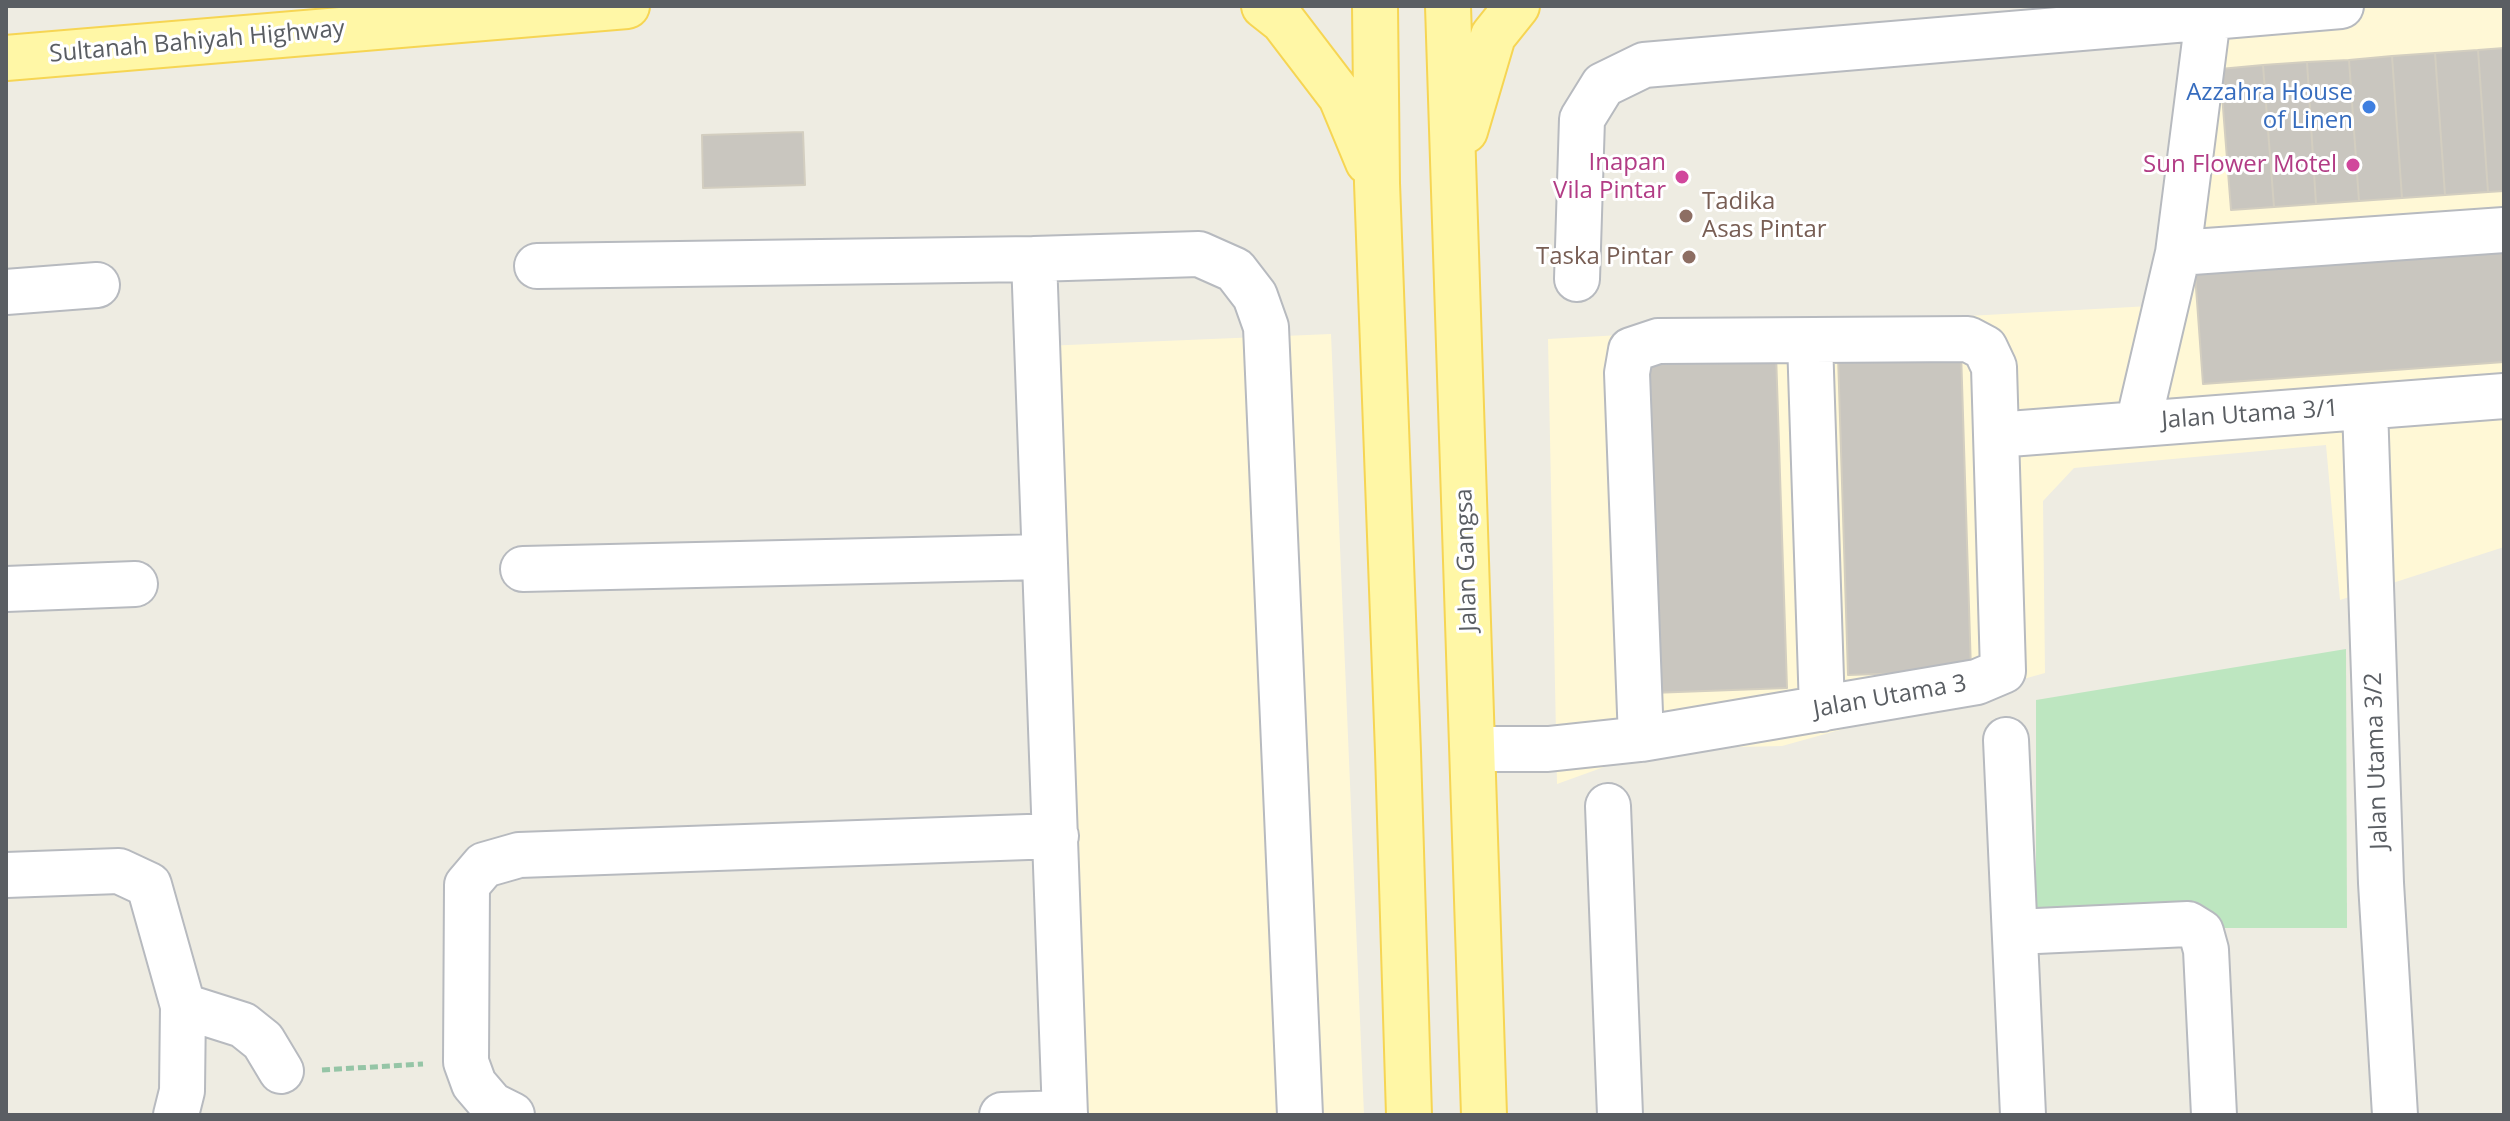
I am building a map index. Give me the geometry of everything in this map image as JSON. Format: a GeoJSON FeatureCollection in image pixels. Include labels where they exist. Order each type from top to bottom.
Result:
{"type":"FeatureCollection","features":[{"type":"Feature","properties":{"kind":"main road","name":"Sultanah Bahiyah Highway"},"geometry":{"type":"LineString","coordinates":[[6,58],[627,6]]}},
{"type":"Feature","properties":{"kind":"main road"},"geometry":{"type":"LineString","coordinates":[[1264,6],[1283,21],[1341,97],[1377,183]]}},
{"type":"Feature","properties":{"kind":"main road"},"geometry":{"type":"LineString","coordinates":[[1375,6],[1377,183],[1409,1115]]}},
{"type":"Feature","properties":{"kind":"main road","name":"Jalan Gangsa"},"geometry":{"type":"LineString","coordinates":[[1448,6],[1484,1115]]}},
{"type":"Feature","properties":{"kind":"main road"},"geometry":{"type":"LineString","coordinates":[[1455,169],[1493,36],[1517,6]]}},
{"type":"Feature","properties":{"kind":"street"},"geometry":{"type":"LineString","coordinates":[[1577,279],[1582,119],[1603,85],[1644,65],[2156,14],[2208,17],[2341,6]]}},
{"type":"Feature","properties":{"kind":"street"},"geometry":{"type":"LineString","coordinates":[[2138,424],[2178,253],[2208,17]]}},
{"type":"Feature","properties":{"kind":"street"},"geometry":{"type":"LineString","coordinates":[[2178,253],[2504,230]]}},
{"type":"Feature","properties":{"kind":"street"},"geometry":{"type":"LineString","coordinates":[[537,266],[1199,254],[1235,270],[1255,296],[1266,327],[1300,1115]]}},
{"type":"Feature","properties":{"kind":"street"},"geometry":{"type":"LineString","coordinates":[[1002,1115],[1065,1114],[1034,259]]}},
{"type":"Feature","properties":{"kind":"street"},"geometry":{"type":"LineString","coordinates":[[6,292],[97,285]]}},
{"type":"Feature","properties":{"kind":"street","name":"Jalan Utama 3"},"geometry":{"type":"LineString","coordinates":[[1473,749],[1548,749],[1641,739],[1977,682],[2003,671],[1994,367],[1985,348],[1968,339],[1810,341]]}},
{"type":"Feature","properties":{"kind":"street"},"geometry":{"type":"LineString","coordinates":[[1641,739],[1627,373],[1631,350],[1658,341],[1810,341],[1822,709]]}},
{"type":"Feature","properties":{"kind":"street","name":"Jalan Utama 3/1"},"geometry":{"type":"LineString","coordinates":[[1996,435],[2504,396]]}},
{"type":"Feature","properties":{"kind":"street","name":"Jalan Utama 3/2"},"geometry":{"type":"LineString","coordinates":[[2365,407],[2381,883],[2395,1115]]}},
{"type":"Feature","properties":{"kind":"street"},"geometry":{"type":"LineString","coordinates":[[523,569],[1043,557]]}},
{"type":"Feature","properties":{"kind":"street"},"geometry":{"type":"LineString","coordinates":[[6,589],[135,584]]}},
{"type":"Feature","properties":{"kind":"street"},"geometry":{"type":"LineString","coordinates":[[2006,740],[2023,1115]]}},
{"type":"Feature","properties":{"kind":"street"},"geometry":{"type":"LineString","coordinates":[[1608,806],[1620,1115]]}},
{"type":"Feature","properties":{"kind":"street"},"geometry":{"type":"LineString","coordinates":[[512,1115],[492,1105],[474,1084],[466,1062],[467,885],[484,865],[519,855],[1056,836]]}},
{"type":"Feature","properties":{"kind":"street"},"geometry":{"type":"LineString","coordinates":[[6,875],[119,871],[149,885],[183,1006],[182,1091],[176,1115]]}},
{"type":"Feature","properties":{"kind":"street"},"geometry":{"type":"LineString","coordinates":[[2015,932],[2188,924],[2201,932],[2206,950],[2214,1115]]}},
{"type":"Feature","properties":{"kind":"street"},"geometry":{"type":"LineString","coordinates":[[183,1006],[243,1025],[263,1041],[281,1071]]}},
{"type":"Feature","properties":{"kind":"path"},"geometry":{"type":"LineString","coordinates":[[281,1071],[466,1062]]}},
{"type":"Feature","properties":{"kind":"shaded area"},"geometry":{"type":"Polygon","coordinates":[[[2195,6],[2504,6],[2504,547],[2340,600],[2326,445],[2074,468],[2043,501],[2045,673],[1782,746],[1654,749],[1557,784],[1548,339],[2150,306],[2195,6]]]}},
{"type":"Feature","properties":{"kind":"shaded area"},"geometry":{"type":"Polygon","coordinates":[[[1331,334],[1364,1115],[1052,1115],[1020,347],[1331,334]]]}},
{"type":"Feature","properties":{"kind":"green space"},"geometry":{"type":"Polygon","coordinates":[[[2346,649],[2347,928],[2036,928],[2036,700],[2346,649]]]}},
{"type":"Feature","properties":{"kind":"building"},"geometry":{"type":"Polygon","coordinates":[[[2504,48],[2504,191],[2488,192],[2478,50],[2504,48]]]}},
{"type":"Feature","properties":{"kind":"building"},"geometry":{"type":"Polygon","coordinates":[[[2478,50],[2488,192],[2445,195],[2435,53],[2478,50]]]}},
{"type":"Feature","properties":{"kind":"building"},"geometry":{"type":"Polygon","coordinates":[[[2435,53],[2445,195],[2402,198],[2392,56],[2435,53]]]}},
{"type":"Feature","properties":{"kind":"building"},"geometry":{"type":"Polygon","coordinates":[[[2392,56],[2402,198],[2359,201],[2349,60],[2392,56]]]}},
{"type":"Feature","properties":{"kind":"building"},"geometry":{"type":"Polygon","coordinates":[[[2349,60],[2359,201],[2316,204],[2307,62],[2349,60]]]}},
{"type":"Feature","properties":{"kind":"building"},"geometry":{"type":"Polygon","coordinates":[[[2307,62],[2316,204],[2274,207],[2263,65],[2307,62]]]}},
{"type":"Feature","properties":{"kind":"building"},"geometry":{"type":"Polygon","coordinates":[[[2263,65],[2274,207],[2231,210],[2220,69],[2263,65]]]}},
{"type":"Feature","properties":{"kind":"building"},"geometry":{"type":"Polygon","coordinates":[[[803,132],[805,185],[703,188],[702,135],[803,132]]]}},
{"type":"Feature","properties":{"kind":"building"},"geometry":{"type":"Polygon","coordinates":[[[2504,236],[2504,362],[2203,384],[2194,260],[2504,236]]]}},
{"type":"Feature","properties":{"kind":"building"},"geometry":{"type":"Polygon","coordinates":[[[1961,351],[1971,671],[1848,675],[1838,355],[1961,351]]]}},
{"type":"Feature","properties":{"kind":"building"},"geometry":{"type":"Polygon","coordinates":[[[1776,353],[1787,688],[1651,693],[1641,357],[1776,353]]]}},
{"type":"Feature","properties":{"kind":"place","name":"Azzahra House of Linen"},"geometry":{"type":"Point","coordinates":[2369,107]}},
{"type":"Feature","properties":{"kind":"place","name":"Sun Flower Motel"},"geometry":{"type":"Point","coordinates":[2353,165]}},
{"type":"Feature","properties":{"kind":"place","name":"Inapan Vila Pintar"},"geometry":{"type":"Point","coordinates":[1682,177]}},
{"type":"Feature","properties":{"kind":"place","name":"Tadika Asas Pintar"},"geometry":{"type":"Point","coordinates":[1686,216]}},
{"type":"Feature","properties":{"kind":"place","name":"Taska Pintar"},"geometry":{"type":"Point","coordinates":[1689,257]}}]}
